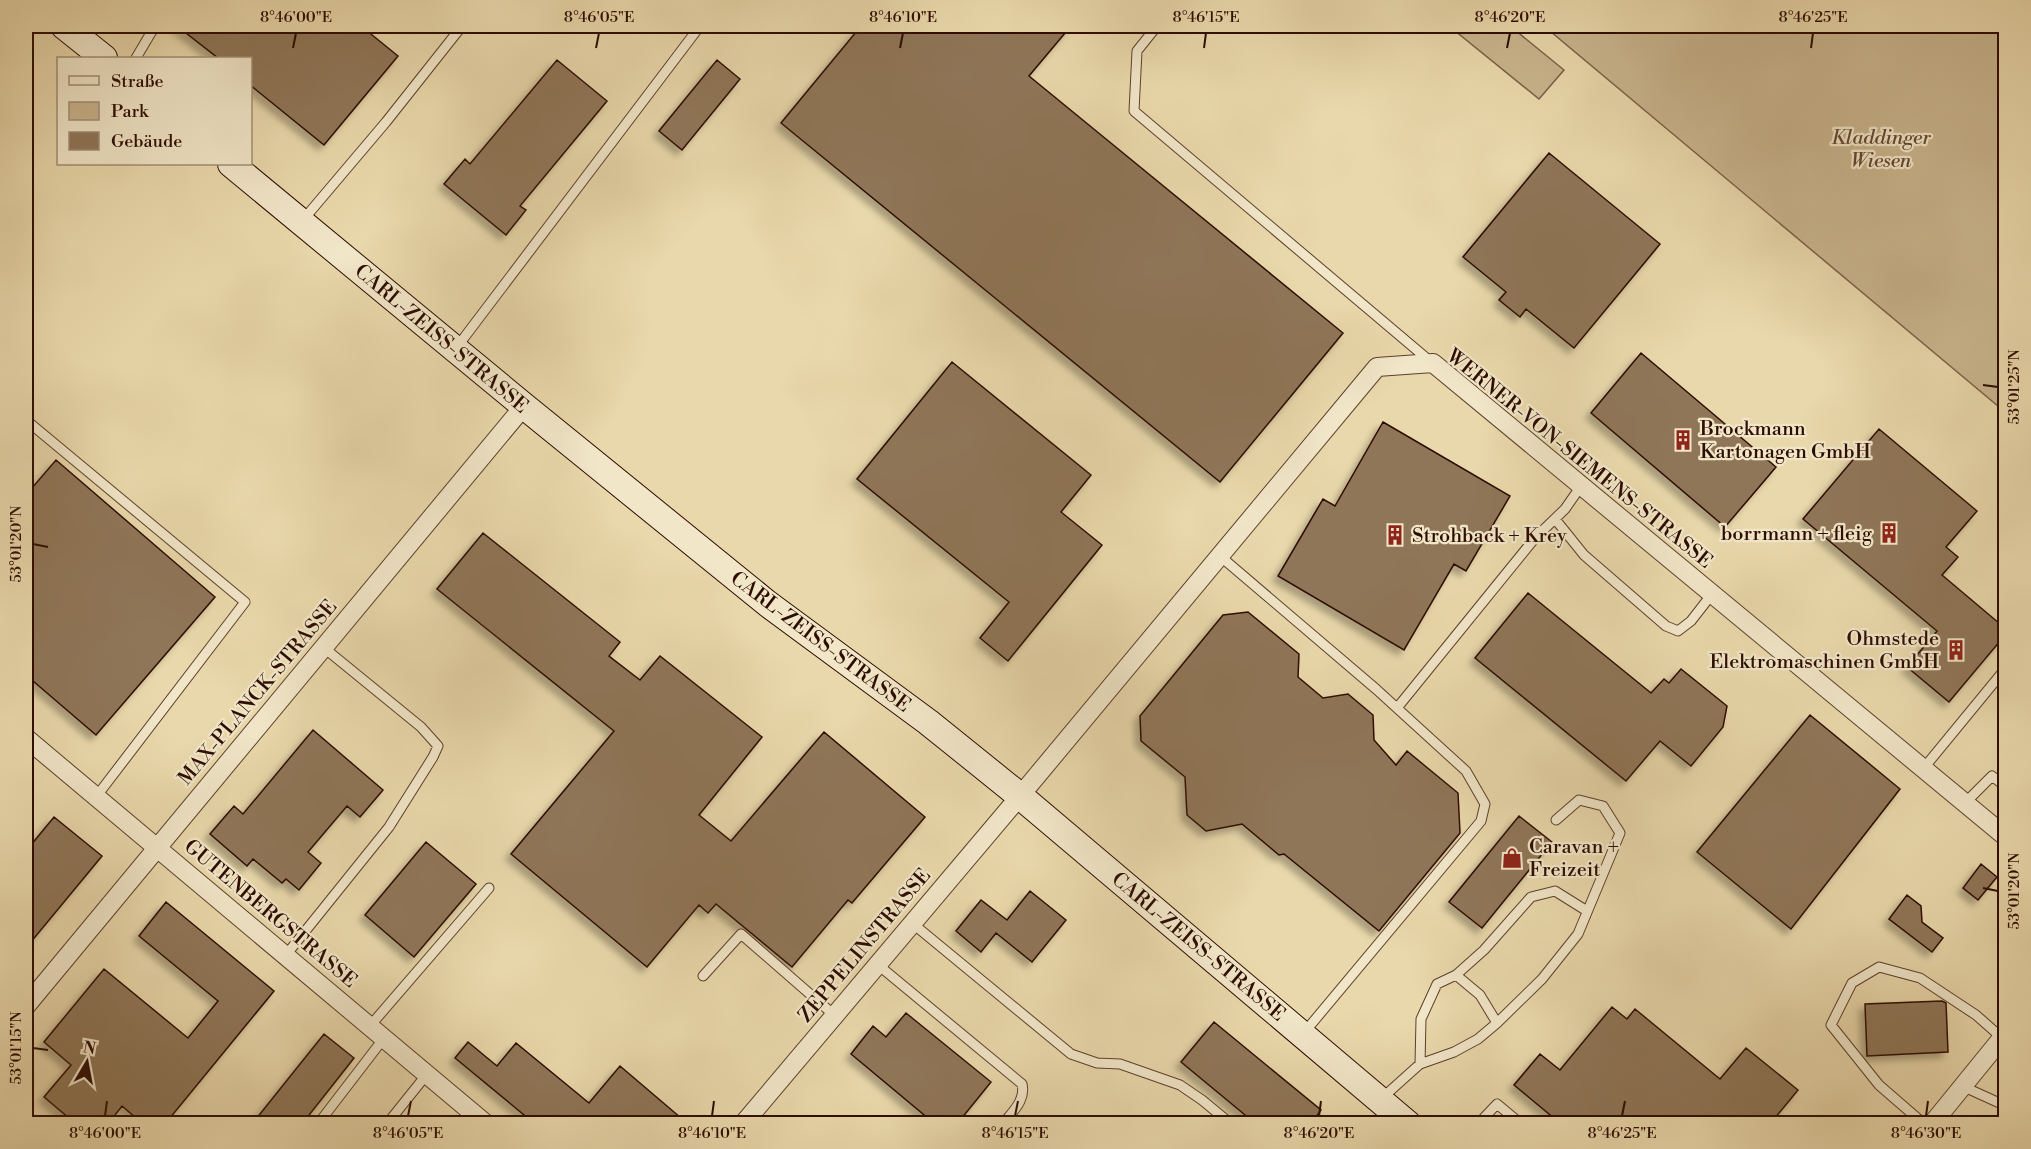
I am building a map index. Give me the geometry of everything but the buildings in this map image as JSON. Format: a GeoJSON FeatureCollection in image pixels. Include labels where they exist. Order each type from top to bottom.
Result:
{"type":"FeatureCollection","features":[{"type":"Feature","properties":{"kind":"main road"},"geometry":{"type":"LineString","coordinates":[[64,26],[103,57]]}},
{"type":"Feature","properties":{"kind":"main road","name":"CARL-ZEISS-STRASSE"},"geometry":{"type":"LineString","coordinates":[[232,165],[768,604],[928,722],[1020,796],[1408,1124]]}},
{"type":"Feature","properties":{"kind":"street","name":"WERNER-VON-SIEMENS-STRASSE"},"geometry":{"type":"LineString","coordinates":[[1020,796],[1377,367],[1433,363],[2006,837]]}},
{"type":"Feature","properties":{"kind":"street","name":"MAX-PLANCK-STRASSE"},"geometry":{"type":"LineString","coordinates":[[26,1006],[524,406]]}},
{"type":"Feature","properties":{"kind":"street","name":"GUTENBERGSTRASSE"},"geometry":{"type":"LineString","coordinates":[[26,738],[486,1124]]}},
{"type":"Feature","properties":{"kind":"street","name":"ZEPPELINSTRASSE"},"geometry":{"type":"LineString","coordinates":[[743,1124],[1020,796]]}},
{"type":"Feature","properties":{"kind":"street"},"geometry":{"type":"LineString","coordinates":[[1932,1124],[2004,1036]]}},
{"type":"Feature","properties":{"kind":"lane"},"geometry":{"type":"LineString","coordinates":[[137,57],[155,26]]}},
{"type":"Feature","properties":{"kind":"lane"},"geometry":{"type":"LineString","coordinates":[[301,222],[386,122],[462,26]]}},
{"type":"Feature","properties":{"kind":"lane"},"geometry":{"type":"LineString","coordinates":[[455,349],[700,26]]}},
{"type":"Feature","properties":{"kind":"lane"},"geometry":{"type":"LineString","coordinates":[[1158,26],[1137,51],[1134,111],[1433,363]]}},
{"type":"Feature","properties":{"kind":"lane"},"geometry":{"type":"LineString","coordinates":[[26,420],[245,602],[96,796]]}},
{"type":"Feature","properties":{"kind":"lane"},"geometry":{"type":"LineString","coordinates":[[1397,708],[1535,538],[1565,509],[1581,486]]}},
{"type":"Feature","properties":{"kind":"lane"},"geometry":{"type":"LineString","coordinates":[[1554,519],[1584,555],[1666,626],[1678,631],[1691,621],[1712,594]]}},
{"type":"Feature","properties":{"kind":"lane"},"geometry":{"type":"LineString","coordinates":[[1220,556],[1397,708],[1466,771],[1485,804],[1481,821],[1303,1034]]}},
{"type":"Feature","properties":{"kind":"lane"},"geometry":{"type":"LineString","coordinates":[[286,955],[389,827],[438,746],[421,727],[323,647]]}},
{"type":"Feature","properties":{"kind":"lane"},"geometry":{"type":"LineString","coordinates":[[1923,769],[2006,668]]}},
{"type":"Feature","properties":{"kind":"lane"},"geometry":{"type":"LineString","coordinates":[[1965,804],[1992,776],[2006,787]]}},
{"type":"Feature","properties":{"kind":"lane"},"geometry":{"type":"LineString","coordinates":[[1380,1100],[1420,1064],[1454,1052],[1478,1039],[1542,979],[1578,934],[1620,833],[1603,806],[1579,800],[1556,820]]}},
{"type":"Feature","properties":{"kind":"lane"},"geometry":{"type":"LineString","coordinates":[[318,1124],[377,1032],[489,888]]}},
{"type":"Feature","properties":{"kind":"lane"},"geometry":{"type":"LineString","coordinates":[[1420,1064],[1421,1019],[1437,984],[1456,975],[1484,950],[1532,897],[1555,891],[1587,910]]}},
{"type":"Feature","properties":{"kind":"lane"},"geometry":{"type":"LineString","coordinates":[[912,923],[1071,1054],[1097,1063],[1120,1064],[1180,1085],[1231,1124]]}},
{"type":"Feature","properties":{"kind":"lane"},"geometry":{"type":"LineString","coordinates":[[703,976],[741,934],[834,1015]]}},
{"type":"Feature","properties":{"kind":"lane"},"geometry":{"type":"LineString","coordinates":[[877,964],[1022,1084],[1024,1093],[1018,1106],[1003,1124]]}},
{"type":"Feature","properties":{"kind":"lane"},"geometry":{"type":"LineString","coordinates":[[1924,1124],[1879,1085],[1831,1025],[1852,983],[1879,967],[1920,978],[2004,1036]]}},
{"type":"Feature","properties":{"kind":"lane"},"geometry":{"type":"LineString","coordinates":[[1456,975],[1480,995],[1497,1023]]}},
{"type":"Feature","properties":{"kind":"lane"},"geometry":{"type":"LineString","coordinates":[[387,1124],[427,1074]]}},
{"type":"Feature","properties":{"kind":"lane"},"geometry":{"type":"LineString","coordinates":[[1962,1086],[2006,1106]]}},
{"type":"Feature","properties":{"kind":"lane"},"geometry":{"type":"LineString","coordinates":[[1478,1124],[1497,1104],[1521,1124]]}},
{"type":"Feature","properties":{"kind":"green space"},"geometry":{"type":"Polygon","coordinates":[[[1449,26],[1510,26],[1564,70],[1539,99],[1449,26]]]}},
{"type":"Feature","properties":{"kind":"green space","name":"Kladdinger Wiesen"},"geometry":{"type":"Polygon","coordinates":[[[1544,26],[2005,26],[2005,412],[1544,26]]]}},
{"type":"Feature","properties":{"kind":"place","name":"Brockmann Kartonagen GmbH"},"geometry":{"type":"Point","coordinates":[1683,440]}},
{"type":"Feature","properties":{"kind":"place","name":"borrmann + fleig"},"geometry":{"type":"Point","coordinates":[1889,533]}},
{"type":"Feature","properties":{"kind":"place","name":"Strohback + Krey"},"geometry":{"type":"Point","coordinates":[1395,535]}},
{"type":"Feature","properties":{"kind":"place","name":"Ohmstede Elektromaschinen GmbH"},"geometry":{"type":"Point","coordinates":[1956,650]}},
{"type":"Feature","properties":{"kind":"place","name":"Caravan + Freizeit"},"geometry":{"type":"Point","coordinates":[1512,858]}}]}
